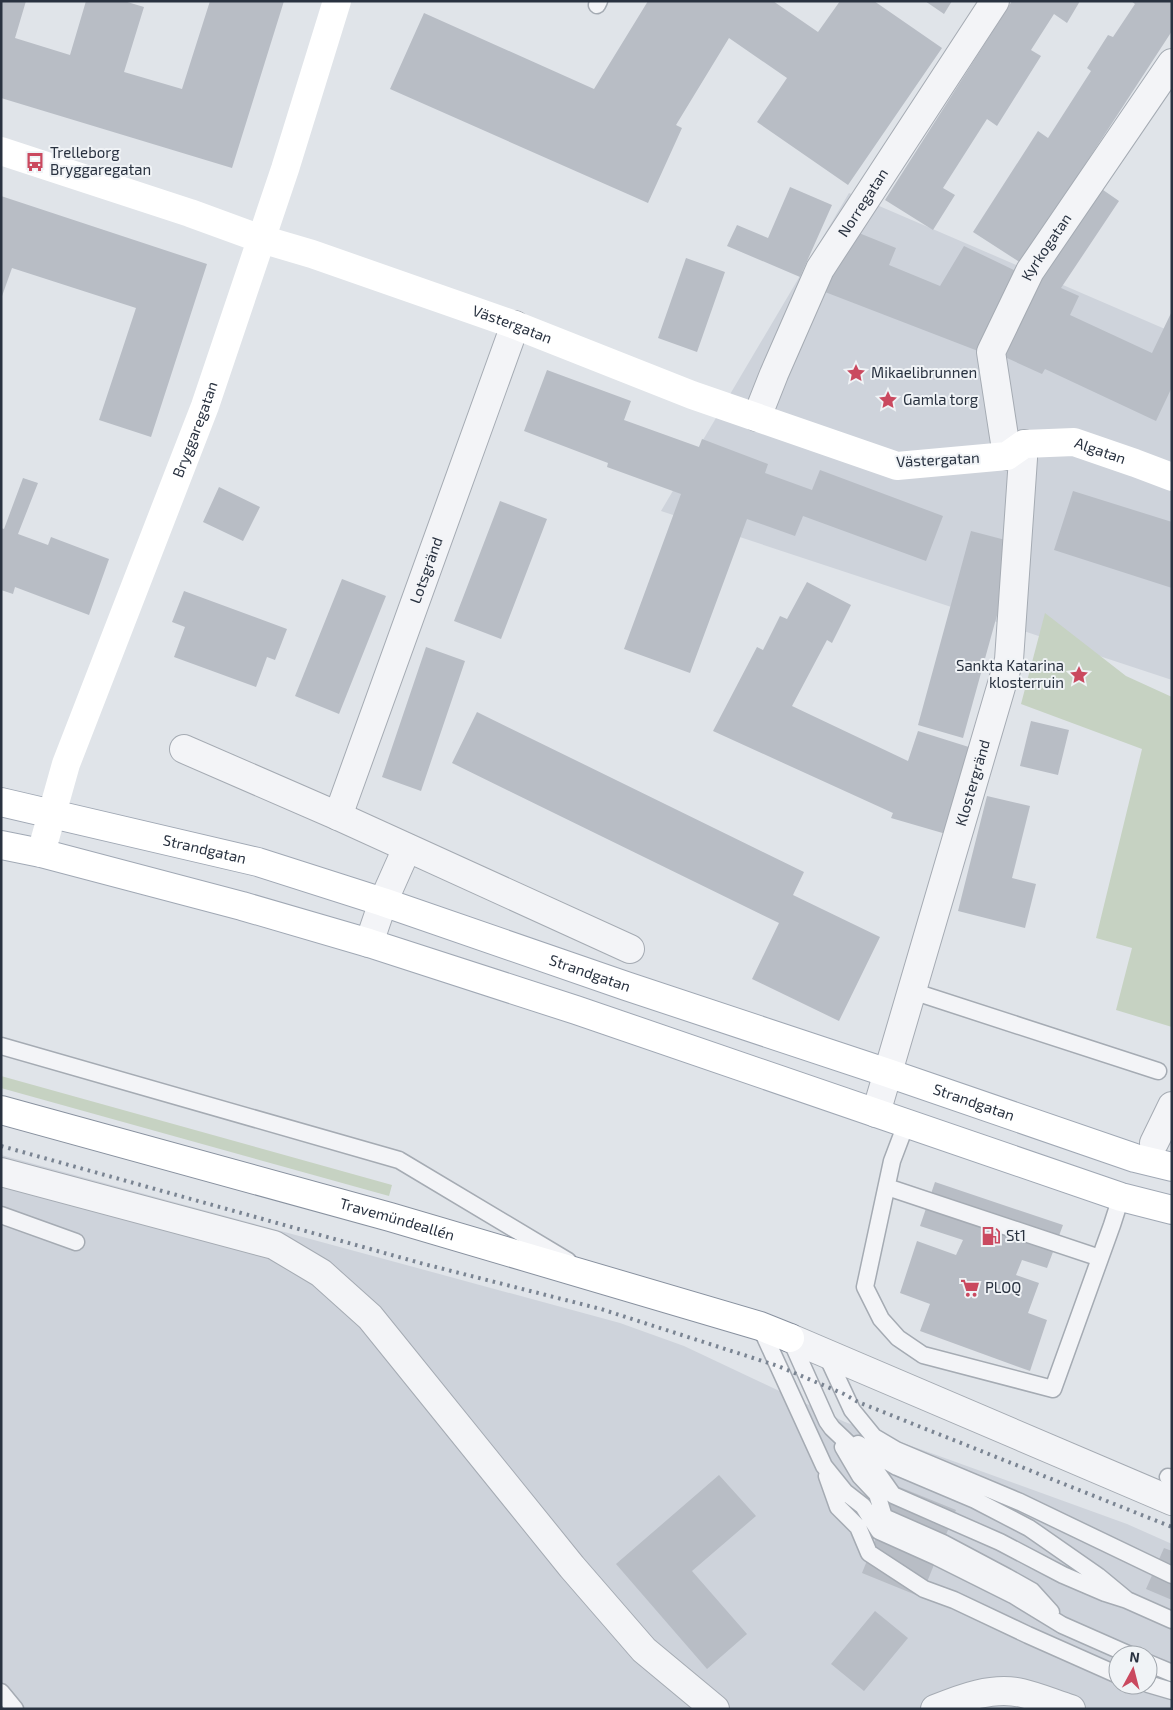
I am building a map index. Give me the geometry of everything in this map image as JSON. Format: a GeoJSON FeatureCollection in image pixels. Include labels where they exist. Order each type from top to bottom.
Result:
{"type":"FeatureCollection","features":[{"type":"Feature","properties":{"kind":"main road","name":"Bryggaregatan"},"geometry":{"type":"LineString","coordinates":[[41,853],[66,764],[205,406],[337,1]]}},
{"type":"Feature","properties":{"kind":"main road","name":"Västergatan"},"geometry":{"type":"LineString","coordinates":[[1,151],[190,213],[261,239],[312,254],[515,325],[692,395],[897,466],[1015,450]]}},
{"type":"Feature","properties":{"kind":"main road","name":"Algatan"},"geometry":{"type":"LineString","coordinates":[[1015,450],[1074,442],[1172,477]]}},
{"type":"Feature","properties":{"kind":"main road","name":"Strandgatan"},"geometry":{"type":"LineString","coordinates":[[1,802],[258,862],[383,902],[1135,1158],[1172,1167]]}},
{"type":"Feature","properties":{"kind":"main road"},"geometry":{"type":"LineString","coordinates":[[1,845],[41,853],[242,906],[369,943],[576,1010],[1121,1197],[1172,1210]]}},
{"type":"Feature","properties":{"kind":"main road","name":"Travemündeallén"},"geometry":{"type":"LineString","coordinates":[[1,1110],[390,1217],[760,1326],[790,1338]]}},
{"type":"Feature","properties":{"kind":"street","name":"Norregatan"},"geometry":{"type":"LineString","coordinates":[[758,417],[774,374],[820,269],[995,1]]}},
{"type":"Feature","properties":{"kind":"street","name":"Kyrkogatan"},"geometry":{"type":"LineString","coordinates":[[1015,450],[992,352],[1030,270],[1172,63]]}},
{"type":"Feature","properties":{"kind":"street","name":"Lotsgränd"},"geometry":{"type":"LineString","coordinates":[[338,816],[515,325]]}},
{"type":"Feature","properties":{"kind":"street","name":"Klostergränd"},"geometry":{"type":"LineString","coordinates":[[876,1113],[1009,660],[1015,450]]}},
{"type":"Feature","properties":{"kind":"street"},"geometry":{"type":"LineString","coordinates":[[184,749],[338,816],[630,949]]}},
{"type":"Feature","properties":{"kind":"street"},"geometry":{"type":"LineString","coordinates":[[369,943],[383,902],[407,848]]}},
{"type":"Feature","properties":{"kind":"street"},"geometry":{"type":"LineString","coordinates":[[1154,1143],[1172,1106]]}},
{"type":"Feature","properties":{"kind":"street"},"geometry":{"type":"LineString","coordinates":[[1,1172],[274,1245],[321,1273],[370,1317],[558,1550],[644,1650],[714,1708]]}},
{"type":"Feature","properties":{"kind":"street"},"geometry":{"type":"LineString","coordinates":[[790,1338],[826,1354],[1170,1485]]}},
{"type":"Feature","properties":{"kind":"street"},"geometry":{"type":"LineString","coordinates":[[935,1709],[958,1700],[993,1691],[1021,1693],[1071,1709]]}},
{"type":"Feature","properties":{"kind":"lane"},"geometry":{"type":"LineString","coordinates":[[912,992],[1158,1071]]}},
{"type":"Feature","properties":{"kind":"lane"},"geometry":{"type":"LineString","coordinates":[[1,1046],[398,1160],[598,1278]]}},
{"type":"Feature","properties":{"kind":"lane"},"geometry":{"type":"LineString","coordinates":[[906,1124],[892,1161],[865,1287],[881,1319],[898,1338],[923,1355],[1053,1388],[1121,1197]]}},
{"type":"Feature","properties":{"kind":"lane"},"geometry":{"type":"LineString","coordinates":[[887,1187],[1100,1258]]}},
{"type":"Feature","properties":{"kind":"lane"},"geometry":{"type":"LineString","coordinates":[[1,1215],[76,1242]]}},
{"type":"Feature","properties":{"kind":"lane"},"geometry":{"type":"LineString","coordinates":[[760,1326],[824,1466],[838,1507],[858,1527],[869,1553],[924,1589],[954,1600],[1108,1671]]}},
{"type":"Feature","properties":{"kind":"lane"},"geometry":{"type":"LineString","coordinates":[[790,1338],[827,1420],[860,1476],[876,1494],[884,1517],[943,1543],[1032,1591],[1062,1625]]}},
{"type":"Feature","properties":{"kind":"lane"},"geometry":{"type":"LineString","coordinates":[[826,1354],[852,1410],[874,1437],[896,1450],[1020,1502],[1172,1575]]}},
{"type":"Feature","properties":{"kind":"lane"},"geometry":{"type":"LineString","coordinates":[[832,1428],[874,1468],[893,1495],[1000,1542],[1063,1575],[1172,1620]]}},
{"type":"Feature","properties":{"kind":"lane"},"geometry":{"type":"LineString","coordinates":[[832,1428],[897,1467],[975,1500],[1029,1528],[1098,1576],[1127,1600]]}},
{"type":"Feature","properties":{"kind":"lane"},"geometry":{"type":"LineString","coordinates":[[824,1466],[845,1492],[863,1506],[878,1531],[937,1557],[1013,1595],[1062,1625],[1108,1645]]}},
{"type":"Feature","properties":{"kind":"lane"},"geometry":{"type":"LineString","coordinates":[[1158,1667],[1172,1673]]}},
{"type":"Feature","properties":{"kind":"lane"},"geometry":{"type":"LineString","coordinates":[[1158,1687],[1172,1691]]}},
{"type":"Feature","properties":{"kind":"lane"},"geometry":{"type":"LineString","coordinates":[[1,1692],[15,1709]]}},
{"type":"Feature","properties":{"kind":"shaded area"},"geometry":{"type":"Polygon","coordinates":[[[849,193],[1172,332],[1172,680],[661,511],[849,193]]]}},
{"type":"Feature","properties":{"kind":"shaded area"},"geometry":{"type":"Polygon","coordinates":[[[1,1155],[620,1323],[684,1346],[845,1422],[1127,1524],[1172,1544],[1172,1709],[1,1709],[1,1155]]]}},
{"type":"Feature","properties":{"kind":"green space"},"geometry":{"type":"Polygon","coordinates":[[[1045,613],[1126,676],[1172,697],[1172,1027],[1116,1010],[1132,948],[1096,938],[1142,749],[1021,704],[1045,613]]]}},
{"type":"Feature","properties":{"kind":"green space"},"geometry":{"type":"Polygon","coordinates":[[[1,1076],[392,1185],[389,1196],[1,1088],[1,1076]]]}},
{"type":"Feature","properties":{"kind":"building"},"geometry":{"type":"Polygon","coordinates":[[[1,1],[26,1],[15,38],[70,55],[86,1],[124,1],[144,7],[124,72],[182,89],[210,1],[284,1],[232,168],[1,98],[1,1]]]}},
{"type":"Feature","properties":{"kind":"building"},"geometry":{"type":"Polygon","coordinates":[[[648,1],[773,1],[818,32],[840,1],[874,1],[942,48],[848,185],[757,122],[787,78],[729,38],[676,125],[682,128],[648,203],[390,89],[424,13],[594,89],[648,1]]]}},
{"type":"Feature","properties":{"kind":"building"},"geometry":{"type":"Polygon","coordinates":[[[925,1],[952,1],[944,14],[925,1]]]}},
{"type":"Feature","properties":{"kind":"building"},"geometry":{"type":"Polygon","coordinates":[[[1012,1],[1080,1],[1067,23],[1054,14],[1031,50],[1041,56],[997,126],[987,119],[943,188],[955,195],[933,230],[885,200],[1012,1]]]}},
{"type":"Feature","properties":{"kind":"building"},"geometry":{"type":"Polygon","coordinates":[[[1131,1],[1172,1],[1172,31],[1021,263],[973,232],[1038,131],[1048,138],[1091,71],[1087,68],[1108,35],[1113,37],[1135,4],[1131,1]]]}},
{"type":"Feature","properties":{"kind":"building"},"geometry":{"type":"Polygon","coordinates":[[[1093,183],[1119,201],[1061,288],[1079,296],[1070,315],[1152,353],[1172,311],[1172,387],[1156,421],[1045,369],[1042,374],[996,353],[1093,183]]]}},
{"type":"Feature","properties":{"kind":"building"},"geometry":{"type":"Polygon","coordinates":[[[790,187],[832,205],[800,277],[727,246],[737,225],[768,238],[790,187]]]}},
{"type":"Feature","properties":{"kind":"building"},"geometry":{"type":"Polygon","coordinates":[[[1,196],[207,264],[151,437],[99,420],[136,308],[12,268],[1,299],[1,196]]]}},
{"type":"Feature","properties":{"kind":"building"},"geometry":{"type":"Polygon","coordinates":[[[854,231],[896,248],[889,265],[940,286],[964,246],[1020,273],[978,351],[825,292],[854,231]]]}},
{"type":"Feature","properties":{"kind":"building"},"geometry":{"type":"Polygon","coordinates":[[[686,258],[725,272],[697,352],[658,338],[686,258]]]}},
{"type":"Feature","properties":{"kind":"building"},"geometry":{"type":"Polygon","coordinates":[[[547,370],[631,401],[624,420],[699,447],[702,439],[768,464],[765,473],[812,490],[820,470],[943,516],[926,561],[803,516],[795,536],[747,519],[690,673],[624,649],[681,494],[607,467],[608,463],[524,431],[547,370]]]}},
{"type":"Feature","properties":{"kind":"building"},"geometry":{"type":"Polygon","coordinates":[[[23,478],[38,483],[18,534],[48,545],[51,537],[109,559],[89,615],[15,587],[13,594],[1,590],[1,528],[4,529],[23,478]]]}},
{"type":"Feature","properties":{"kind":"building"},"geometry":{"type":"Polygon","coordinates":[[[219,487],[260,507],[243,541],[203,522],[219,487]]]}},
{"type":"Feature","properties":{"kind":"building"},"geometry":{"type":"Polygon","coordinates":[[[1073,491],[1172,522],[1172,588],[1054,550],[1073,491]]]}},
{"type":"Feature","properties":{"kind":"building"},"geometry":{"type":"Polygon","coordinates":[[[500,501],[547,519],[501,639],[454,621],[500,501]]]}},
{"type":"Feature","properties":{"kind":"building"},"geometry":{"type":"Polygon","coordinates":[[[971,531],[1017,543],[963,738],[918,725],[971,531]]]}},
{"type":"Feature","properties":{"kind":"building"},"geometry":{"type":"Polygon","coordinates":[[[342,579],[386,596],[339,714],[295,696],[342,579]]]}},
{"type":"Feature","properties":{"kind":"building"},"geometry":{"type":"Polygon","coordinates":[[[807,582],[851,605],[832,643],[827,640],[792,706],[908,761],[918,731],[972,748],[946,834],[891,818],[893,813],[713,731],[757,647],[763,650],[780,616],[787,619],[807,582]]]}},
{"type":"Feature","properties":{"kind":"building"},"geometry":{"type":"Polygon","coordinates":[[[184,591],[287,629],[275,660],[267,657],[256,687],[174,657],[185,627],[172,622],[184,591]]]}},
{"type":"Feature","properties":{"kind":"building"},"geometry":{"type":"Polygon","coordinates":[[[426,647],[465,661],[421,791],[382,777],[426,647]]]}},
{"type":"Feature","properties":{"kind":"building"},"geometry":{"type":"Polygon","coordinates":[[[477,712],[804,872],[793,895],[880,937],[839,1021],[752,979],[779,923],[452,763],[477,712]]]}},
{"type":"Feature","properties":{"kind":"building"},"geometry":{"type":"Polygon","coordinates":[[[1031,721],[1069,730],[1058,775],[1020,766],[1031,721]]]}},
{"type":"Feature","properties":{"kind":"building"},"geometry":{"type":"Polygon","coordinates":[[[987,796],[1030,806],[1012,878],[1036,884],[1025,928],[958,911],[987,796]]]}},
{"type":"Feature","properties":{"kind":"building"},"geometry":{"type":"Polygon","coordinates":[[[935,1182],[1063,1225],[1047,1268],[1022,1260],[1016,1275],[1039,1283],[1028,1313],[1047,1320],[1030,1371],[920,1331],[930,1304],[900,1293],[917,1241],[956,1255],[963,1240],[920,1226],[935,1182]]]}},
{"type":"Feature","properties":{"kind":"building"},"geometry":{"type":"Polygon","coordinates":[[[719,1475],[756,1516],[692,1571],[747,1634],[707,1669],[616,1564],[719,1475]]]}},
{"type":"Feature","properties":{"kind":"building"},"geometry":{"type":"Polygon","coordinates":[[[897,1486],[956,1510],[921,1597],[862,1573],[897,1486]]]}},
{"type":"Feature","properties":{"kind":"building"},"geometry":{"type":"Polygon","coordinates":[[[1164,1548],[1172,1551],[1172,1600],[1146,1589],[1164,1548]]]}},
{"type":"Feature","properties":{"kind":"building"},"geometry":{"type":"Polygon","coordinates":[[[875,1611],[908,1638],[864,1691],[831,1664],[875,1611]]]}},
{"type":"Feature","properties":{"kind":"railway"},"geometry":{"type":"LineString","coordinates":[[1,1146],[424,1264],[601,1309],[778,1366],[844,1394],[858,1402],[1172,1527]]}},
{"type":"Feature","properties":{"kind":"place","name":"Trelleborg Bryggaregatan"},"geometry":{"type":"Point","coordinates":[35,162]}},
{"type":"Feature","properties":{"kind":"place","name":"Mikaelibrunnen"},"geometry":{"type":"Point","coordinates":[856,373]}},
{"type":"Feature","properties":{"kind":"place","name":"Gamla torg"},"geometry":{"type":"Point","coordinates":[888,400]}},
{"type":"Feature","properties":{"kind":"place","name":"Sankta Katarina klosterruin"},"geometry":{"type":"Point","coordinates":[1079,675]}},
{"type":"Feature","properties":{"kind":"place","name":"St1"},"geometry":{"type":"Point","coordinates":[991,1236]}},
{"type":"Feature","properties":{"kind":"place","name":"PLOQ"},"geometry":{"type":"Point","coordinates":[970,1288]}}]}
